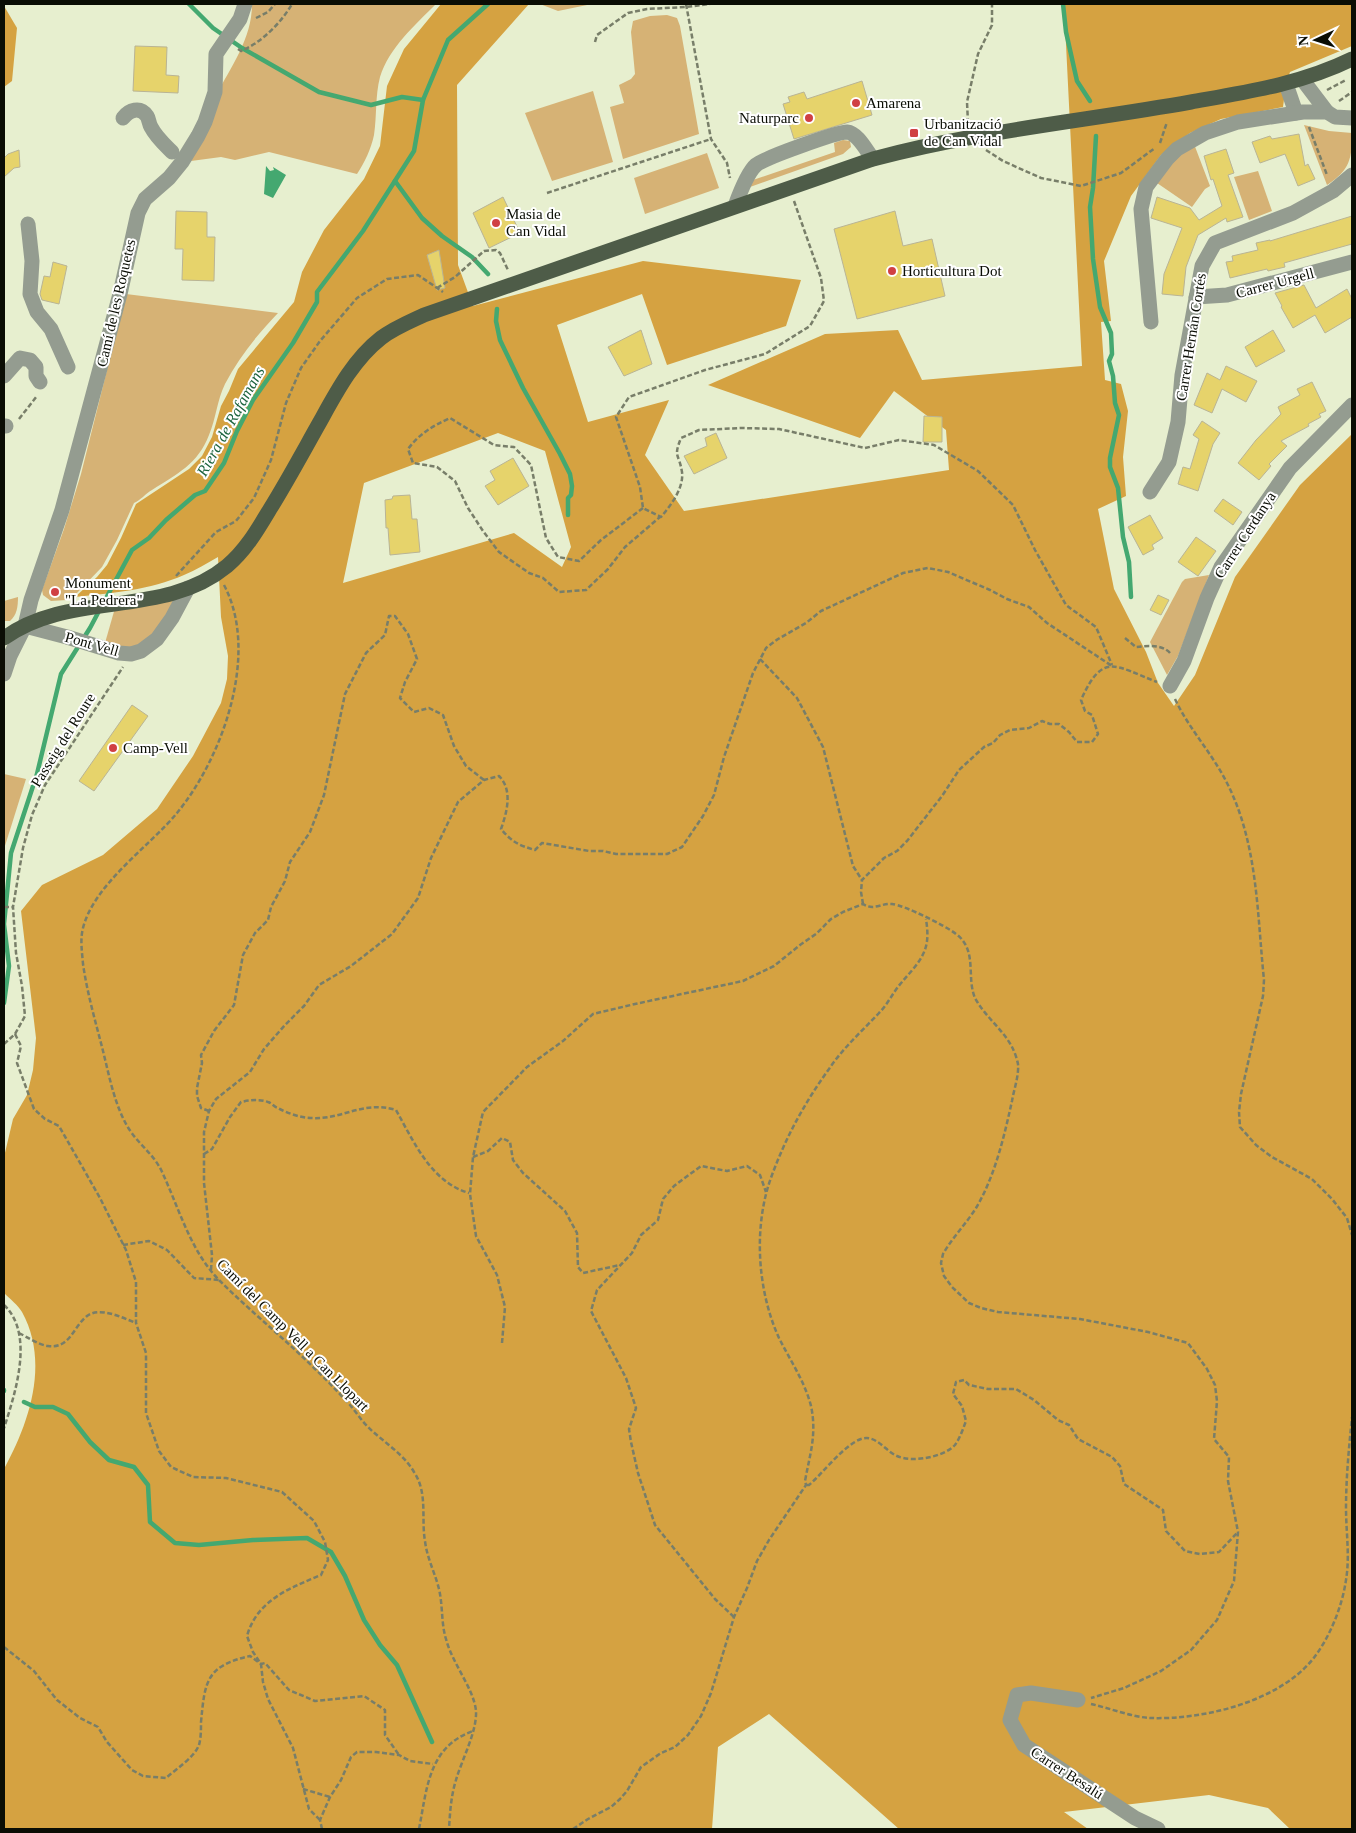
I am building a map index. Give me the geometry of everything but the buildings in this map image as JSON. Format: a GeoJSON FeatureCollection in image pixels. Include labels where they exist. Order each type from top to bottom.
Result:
{"type":"FeatureCollection","features":[{"type":"Feature","properties":{"kind":"main road"},"geometry":{"type":"LineString","coordinates":[[4,638],[25,626],[65,612],[168,596],[218,573],[238,556],[261,524],[331,401],[357,362],[380,339],[417,318],[873,159],[969,137],[1166,106],[1286,84],[1302,80],[1352,59]]}},
{"type":"Feature","properties":{"kind":"street","name":"Camí de les Roquetes"},"geometry":{"type":"LineString","coordinates":[[4,674],[10,656],[25,626],[31,600],[62,510],[120,294],[138,213],[146,199],[182,162],[205,122],[215,92],[216,54],[240,19],[245,4]]}},
{"type":"Feature","properties":{"kind":"street"},"geometry":{"type":"LineString","coordinates":[[1302,80],[1327,112],[1335,117],[1352,118]]}},
{"type":"Feature","properties":{"kind":"street"},"geometry":{"type":"LineString","coordinates":[[1286,84],[1299,113]]}},
{"type":"Feature","properties":{"kind":"street"},"geometry":{"type":"LineString","coordinates":[[123,118],[128,112],[135,109],[141,111],[146,115],[150,127],[172,152]]}},
{"type":"Feature","properties":{"kind":"street"},"geometry":{"type":"LineString","coordinates":[[1151,322],[1140,209],[1146,187],[1156,173],[1176,150],[1205,133],[1238,122],[1299,113],[1327,112]]}},
{"type":"Feature","properties":{"kind":"street"},"geometry":{"type":"LineString","coordinates":[[735,206],[755,166],[768,159],[826,138],[847,132],[855,136],[873,159]]}},
{"type":"Feature","properties":{"kind":"street","name":"Carrer Hernán Cortés"},"geometry":{"type":"LineString","coordinates":[[1150,492],[1168,462],[1178,422],[1182,375],[1202,266],[1215,243],[1293,212],[1333,191],[1352,175]]}},
{"type":"Feature","properties":{"kind":"street"},"geometry":{"type":"LineString","coordinates":[[28,224],[32,260],[30,294],[37,312],[51,329],[68,367]]}},
{"type":"Feature","properties":{"kind":"street","name":"Carrer Urgell"},"geometry":{"type":"LineString","coordinates":[[1196,297],[1227,295],[1352,262]]}},
{"type":"Feature","properties":{"kind":"street"},"geometry":{"type":"LineString","coordinates":[[4,376],[20,358],[30,360],[36,367],[39,388]]}},
{"type":"Feature","properties":{"kind":"street","name":"Carrer Cerdanya"},"geometry":{"type":"LineString","coordinates":[[1170,686],[1184,661],[1207,598],[1221,567],[1290,468],[1352,404]]}},
{"type":"Feature","properties":{"kind":"street","name":"Pont Vell"},"geometry":{"type":"LineString","coordinates":[[25,626],[119,653],[131,654],[140,651],[157,639],[172,618],[188,588]]}},
{"type":"Feature","properties":{"kind":"street","name":"Carrer Besalú"},"geometry":{"type":"LineString","coordinates":[[1078,1700],[1031,1693],[1017,1695],[1010,1720],[1024,1745],[1135,1818],[1158,1829]]}},
{"type":"Feature","properties":{"kind":"path"},"geometry":{"type":"LineString","coordinates":[[222,44],[241,51],[254,46],[275,26],[292,4]]}},
{"type":"Feature","properties":{"kind":"path"},"geometry":{"type":"LineString","coordinates":[[595,42],[597,35],[628,14],[647,9],[710,4]]}},
{"type":"Feature","properties":{"kind":"path"},"geometry":{"type":"LineString","coordinates":[[969,137],[968,102],[978,54],[992,25],[992,4]]}},
{"type":"Feature","properties":{"kind":"path"},"geometry":{"type":"LineString","coordinates":[[686,5],[711,139],[727,163],[730,180]]}},
{"type":"Feature","properties":{"kind":"path"},"geometry":{"type":"LineString","coordinates":[[1324,94],[1325,91],[1346,80]]}},
{"type":"Feature","properties":{"kind":"path"},"geometry":{"type":"LineString","coordinates":[[1299,113],[1333,191]]}},
{"type":"Feature","properties":{"kind":"path"},"geometry":{"type":"LineString","coordinates":[[992,147],[983,149],[1003,161],[1041,178],[1081,186],[1121,174],[1160,145],[1168,119],[1158,121]]}},
{"type":"Feature","properties":{"kind":"path"},"geometry":{"type":"LineString","coordinates":[[547,192],[711,139]]}},
{"type":"Feature","properties":{"kind":"path"},"geometry":{"type":"LineString","coordinates":[[788,202],[801,197]]}},
{"type":"Feature","properties":{"kind":"path"},"geometry":{"type":"LineString","coordinates":[[643,508],[640,487],[616,417],[629,397],[706,370],[766,354],[810,326],[824,300],[821,278],[793,200]]}},
{"type":"Feature","properties":{"kind":"path"},"geometry":{"type":"LineString","coordinates":[[437,288],[456,276],[478,254],[484,251],[496,250],[500,253],[513,284]]}},
{"type":"Feature","properties":{"kind":"path"},"geometry":{"type":"LineString","coordinates":[[168,596],[169,584],[216,532],[236,521],[254,498],[271,460],[286,403],[301,368],[320,341],[357,298],[387,279],[418,275],[460,302]]}},
{"type":"Feature","properties":{"kind":"path"},"geometry":{"type":"LineString","coordinates":[[9,425],[39,388]]}},
{"type":"Feature","properties":{"kind":"path"},"geometry":{"type":"LineString","coordinates":[[643,508],[600,540],[580,561],[558,557],[546,538],[531,465],[514,447],[494,446],[450,418],[430,427],[408,449],[413,463],[437,467],[455,481],[468,508],[498,552],[528,573],[543,578],[559,592],[586,590],[608,569],[625,547],[661,517],[675,500],[682,474],[676,452],[681,438],[699,430],[779,429],[865,448],[900,440],[934,445],[978,471],[1013,505],[1035,550],[1066,605],[1096,627],[1112,666]]}},
{"type":"Feature","properties":{"kind":"path"},"geometry":{"type":"LineString","coordinates":[[643,508],[661,517]]}},
{"type":"Feature","properties":{"kind":"path"},"geometry":{"type":"LineString","coordinates":[[211,1270],[212,1254],[208,1224],[204,1154],[204,1132],[209,1112],[216,1099],[250,1072],[264,1049],[284,1025],[304,1006],[318,985],[351,966],[392,934],[418,898],[431,858],[458,802],[484,780],[499,776],[505,782],[507,793],[507,812],[501,829],[513,842],[535,850],[542,843],[616,854],[667,854],[682,847],[714,795],[724,757],[752,672],[766,648],[806,623],[821,611],[903,573],[928,568],[948,572],[1008,600],[1029,607],[1047,623],[1112,666],[1170,686],[1184,717],[1214,759],[1235,800],[1248,836],[1254,866],[1264,980],[1263,996],[1241,1094],[1240,1128],[1272,1158],[1312,1179],[1332,1199],[1346,1218],[1352,1235]]}},
{"type":"Feature","properties":{"kind":"path","name":"Camí del Camp Vell a Can Llopart"},"geometry":{"type":"LineString","coordinates":[[218,573],[230,595],[235,613],[239,650],[231,706],[221,736],[191,794],[176,815],[126,864],[104,890],[84,923],[81,941],[84,970],[114,1095],[121,1114],[130,1131],[158,1162],[185,1226],[202,1258],[219,1280],[314,1368],[368,1427],[390,1445],[414,1471],[422,1495],[426,1551],[439,1589],[446,1640],[474,1700],[476,1714],[473,1731],[451,1798],[449,1829]]}},
{"type":"Feature","properties":{"kind":"path"},"geometry":{"type":"LineString","coordinates":[[209,1112],[201,1108],[197,1096],[198,1076],[202,1063],[201,1055],[220,1022],[234,1005],[243,955],[255,933],[268,920],[270,907],[285,881],[290,862],[310,832],[324,794],[345,694],[366,653],[385,635],[389,616],[395,616],[408,634],[417,659],[405,682],[400,698],[414,712],[429,708],[443,715],[454,746],[466,766],[484,780]]}},
{"type":"Feature","properties":{"kind":"path"},"geometry":{"type":"LineString","coordinates":[[1125,638],[1136,647],[1154,646],[1167,649],[1175,658],[1184,661]]}},
{"type":"Feature","properties":{"kind":"path","name":"Passeig del Roure"},"geometry":{"type":"LineString","coordinates":[[4,1044],[15,1034],[25,1016],[16,953],[13,907],[25,840],[32,815],[45,785],[131,654]]}},
{"type":"Feature","properties":{"kind":"path"},"geometry":{"type":"LineString","coordinates":[[760,659],[797,698],[822,747],[853,866],[862,880],[863,904]]}},
{"type":"Feature","properties":{"kind":"path"},"geometry":{"type":"LineString","coordinates":[[862,880],[884,858],[897,851],[907,841],[942,796],[959,770],[984,747],[993,743],[1000,735],[1010,730],[1029,728],[1042,721],[1050,724],[1059,724],[1077,742],[1092,742],[1098,734],[1092,716],[1085,712],[1081,700],[1094,676],[1102,668],[1112,666]]}},
{"type":"Feature","properties":{"kind":"path"},"geometry":{"type":"LineString","coordinates":[[863,904],[876,908],[890,904],[900,905],[940,924],[958,936],[965,944],[970,956],[974,996],[981,1008],[1006,1037],[1018,1064],[1017,1080],[1008,1123],[995,1165],[976,1208],[943,1254],[941,1263],[944,1276],[952,1287],[969,1303],[981,1308],[998,1312],[1080,1319],[1148,1332],[1188,1343],[1207,1368],[1215,1385],[1217,1401],[1214,1439],[1228,1457],[1228,1482],[1238,1532],[1234,1581],[1218,1620],[1190,1650],[1161,1671],[1124,1688],[1078,1700]]}},
{"type":"Feature","properties":{"kind":"path"},"geometry":{"type":"LineString","coordinates":[[502,1343],[505,1307],[497,1275],[476,1236],[470,1194],[473,1157],[483,1112],[527,1067],[563,1042],[593,1014],[743,981],[774,966],[816,934],[831,919],[863,904]]}},
{"type":"Feature","properties":{"kind":"path"},"geometry":{"type":"LineString","coordinates":[[4,907],[13,907]]}},
{"type":"Feature","properties":{"kind":"path"},"geometry":{"type":"LineString","coordinates":[[806,1485],[805,1481],[813,1444],[814,1426],[810,1405],[796,1369],[772,1320],[762,1280],[760,1265],[761,1231],[766,1193],[788,1136],[815,1089],[830,1067],[881,1011],[924,954],[928,941],[926,918]]}},
{"type":"Feature","properties":{"kind":"path"},"geometry":{"type":"LineString","coordinates":[[15,1034],[21,1046],[17,1063],[34,1109],[44,1120],[60,1126],[123,1245],[136,1282],[136,1323],[146,1353],[146,1413],[159,1450],[171,1468],[193,1477],[226,1478],[282,1492],[314,1521],[324,1542],[328,1560],[321,1575],[293,1587],[265,1604],[254,1620],[247,1636],[253,1652],[261,1664],[263,1682],[268,1699],[293,1748],[308,1809],[320,1820],[322,1829]]}},
{"type":"Feature","properties":{"kind":"path"},"geometry":{"type":"LineString","coordinates":[[204,1154],[212,1149],[241,1102],[254,1099],[269,1102],[278,1108],[304,1118],[325,1119],[351,1110],[383,1106],[396,1110],[420,1153],[435,1172],[449,1185],[470,1194]]}},
{"type":"Feature","properties":{"kind":"path"},"geometry":{"type":"LineString","coordinates":[[473,1157],[488,1152],[502,1138],[510,1142],[513,1160],[522,1173],[565,1211],[577,1233],[578,1267],[583,1273],[621,1265]]}},
{"type":"Feature","properties":{"kind":"path"},"geometry":{"type":"LineString","coordinates":[[734,1617],[715,1599],[655,1525],[632,1450],[629,1429],[636,1408],[626,1378],[591,1311],[597,1290],[632,1253],[641,1235],[658,1220],[664,1199],[674,1186],[701,1166],[727,1171],[747,1166],[760,1175],[766,1193]]}},
{"type":"Feature","properties":{"kind":"path"},"geometry":{"type":"LineString","coordinates":[[123,1245],[149,1241],[167,1250],[194,1278],[219,1280]]}},
{"type":"Feature","properties":{"kind":"path"},"geometry":{"type":"LineString","coordinates":[[4,1305],[14,1320],[19,1333],[21,1365],[4,1428]]}},
{"type":"Feature","properties":{"kind":"path"},"geometry":{"type":"LineString","coordinates":[[19,1333],[47,1346],[60,1344],[70,1338],[87,1315],[99,1313],[117,1315],[136,1323]]}},
{"type":"Feature","properties":{"kind":"path"},"geometry":{"type":"LineString","coordinates":[[573,1829],[588,1818],[611,1807],[627,1791],[641,1766],[660,1753],[674,1747],[688,1735],[701,1716],[711,1693],[734,1617],[757,1561],[806,1485],[809,1485],[838,1456],[860,1439],[867,1438],[878,1442],[895,1456],[907,1460],[926,1458],[947,1452],[955,1444],[966,1421],[962,1406],[953,1394],[956,1382],[964,1380],[969,1385],[988,1389],[1016,1389],[1034,1400],[1058,1420],[1069,1425],[1078,1439],[1112,1457],[1120,1466],[1124,1484],[1163,1510],[1166,1531],[1185,1551],[1200,1554],[1219,1552],[1238,1532]]}},
{"type":"Feature","properties":{"kind":"path"},"geometry":{"type":"LineString","coordinates":[[1078,1700],[1148,1718],[1181,1718],[1213,1712],[1259,1697],[1297,1675],[1313,1659],[1332,1627],[1346,1581],[1348,1562],[1346,1493],[1352,1417]]}},
{"type":"Feature","properties":{"kind":"path"},"geometry":{"type":"LineString","coordinates":[[4,1647],[34,1672],[57,1700],[80,1718],[98,1727],[132,1770],[143,1776],[166,1778],[195,1752],[198,1747],[204,1690],[209,1679],[224,1664],[250,1656],[261,1664],[265,1663],[289,1690],[316,1701],[364,1696],[385,1710],[385,1735],[399,1755]]}},
{"type":"Feature","properties":{"kind":"path"},"geometry":{"type":"LineString","coordinates":[[419,1829],[433,1764],[445,1749],[463,1734],[473,1731]]}},
{"type":"Feature","properties":{"kind":"path"},"geometry":{"type":"LineString","coordinates":[[320,1820],[351,1757],[357,1752],[399,1755],[410,1761],[433,1764]]}},
{"type":"Feature","properties":{"kind":"path"},"geometry":{"type":"LineString","coordinates":[[302,1788],[330,1797]]}},
{"type":"Feature","properties":{"kind":"shaded area"},"geometry":{"type":"Polygon","coordinates":[[[252,4],[436,4],[403,37],[384,66],[378,84],[373,140],[363,165],[357,174],[269,152],[235,160],[221,157],[191,161],[212,104],[245,41],[252,4]]]}},
{"type":"Feature","properties":{"kind":"shaded area"},"geometry":{"type":"Polygon","coordinates":[[[441,4],[529,4],[457,85],[458,265],[473,306],[643,261],[801,280],[786,326],[667,365],[642,294],[557,325],[588,422],[669,400],[645,455],[684,511],[949,470],[946,430],[894,391],[860,438],[708,385],[825,334],[898,330],[922,380],[1082,366],[1064,4],[1352,4],[1352,46],[1290,72],[1286,84],[1283,107],[1221,119],[1190,133],[1161,155],[1131,196],[1104,261],[1111,321],[1101,322],[1105,380],[1121,384],[1128,411],[1123,457],[1126,496],[1098,509],[1114,589],[1146,652],[1158,683],[1174,706],[1195,675],[1235,577],[1300,485],[1352,434],[1352,1829],[1290,1829],[1268,1808],[1209,1795],[1064,1812],[1088,1829],[899,1829],[769,1714],[718,1747],[712,1829],[4,1829],[4,1469],[28,1413],[35,1372],[35,1352],[30,1332],[20,1309],[4,1293],[4,1157],[13,1119],[27,1095],[33,1070],[36,1038],[21,911],[42,885],[103,855],[157,809],[193,756],[221,703],[227,679],[228,656],[221,617],[218,557],[188,573],[158,584],[131,590],[75,597],[107,565],[136,504],[189,469],[202,456],[212,437],[221,406],[238,369],[294,302],[302,272],[324,230],[364,179],[380,146],[387,86],[404,49],[441,4]],[[498,433],[364,483],[343,583],[514,533],[562,567],[571,547],[545,451],[498,433]]]}},
{"type":"Feature","properties":{"kind":"shaded area"},"geometry":{"type":"Polygon","coordinates":[[[540,4],[592,4],[558,11],[540,4]]]}},
{"type":"Feature","properties":{"kind":"shaded area"},"geometry":{"type":"Polygon","coordinates":[[[4,6],[17,28],[12,81],[4,87],[4,6]]]}},
{"type":"Feature","properties":{"kind":"shaded area"},"geometry":{"type":"Polygon","coordinates":[[[667,15],[677,18],[680,26],[699,134],[623,159],[610,107],[624,103],[619,85],[631,79],[635,74],[631,32],[633,21],[650,16],[667,15]]]}},
{"type":"Feature","properties":{"kind":"shaded area"},"geometry":{"type":"Polygon","coordinates":[[[593,91],[613,162],[552,181],[525,113],[593,91]]]}},
{"type":"Feature","properties":{"kind":"shaded area"},"geometry":{"type":"Polygon","coordinates":[[[1304,125],[1329,131],[1352,133],[1348,163],[1341,174],[1327,185],[1304,125]]]}},
{"type":"Feature","properties":{"kind":"shaded area"},"geometry":{"type":"Polygon","coordinates":[[[843,140],[850,141],[851,147],[843,154],[750,187],[750,181],[835,152],[834,143],[843,140]]]}},
{"type":"Feature","properties":{"kind":"shaded area"},"geometry":{"type":"Polygon","coordinates":[[[1194,144],[1210,186],[1205,189],[1192,207],[1157,183],[1180,153],[1194,144]]]}},
{"type":"Feature","properties":{"kind":"shaded area"},"geometry":{"type":"Polygon","coordinates":[[[707,153],[719,188],[645,214],[634,178],[707,153]]]}},
{"type":"Feature","properties":{"kind":"shaded area"},"geometry":{"type":"Polygon","coordinates":[[[266,166],[270,171],[274,170],[273,167],[286,175],[273,198],[264,194],[266,166]]]}},
{"type":"Feature","properties":{"kind":"shaded area"},"geometry":{"type":"Polygon","coordinates":[[[1258,171],[1272,211],[1249,220],[1234,177],[1258,171]]]}},
{"type":"Feature","properties":{"kind":"shaded area"},"geometry":{"type":"Polygon","coordinates":[[[126,294],[278,313],[249,347],[230,374],[222,390],[209,435],[199,454],[186,467],[134,503],[102,567],[76,594],[67,600],[51,601],[43,595],[42,590],[81,474],[126,294]]]}},
{"type":"Feature","properties":{"kind":"shaded area"},"geometry":{"type":"Polygon","coordinates":[[[1209,575],[1178,656],[1167,675],[1150,642],[1182,582],[1185,579],[1209,575]]]}},
{"type":"Feature","properties":{"kind":"shaded area"},"geometry":{"type":"Polygon","coordinates":[[[18,597],[16,613],[10,621],[4,621],[4,601],[18,597]]]}},
{"type":"Feature","properties":{"kind":"shaded area"},"geometry":{"type":"Polygon","coordinates":[[[179,599],[182,606],[136,649],[105,643],[115,608],[179,599]]]}},
{"type":"Feature","properties":{"kind":"shaded area"},"geometry":{"type":"Polygon","coordinates":[[[4,774],[26,779],[4,849],[4,774]]]}},
{"type":"Feature","properties":{"kind":"waterway"},"geometry":{"type":"LineString","coordinates":[[189,4],[213,28],[242,48],[319,92],[371,105],[402,97],[423,100]]}},
{"type":"Feature","properties":{"kind":"waterway","name":"Riera de Rafamans"},"geometry":{"type":"LineString","coordinates":[[104,602],[132,550],[149,538],[166,520],[195,495],[205,491],[224,463],[237,431],[253,400],[293,343],[317,302],[317,292],[363,231],[414,151],[423,100],[448,40],[488,4]]}},
{"type":"Feature","properties":{"kind":"waterway"},"geometry":{"type":"LineString","coordinates":[[1063,4],[1066,32],[1077,81],[1090,101]]}},
{"type":"Feature","properties":{"kind":"waterway"},"geometry":{"type":"LineString","coordinates":[[1096,136],[1090,207],[1093,259],[1100,307],[1111,333],[1112,354],[1109,361],[1113,376],[1115,403],[1119,415],[1110,458],[1110,467],[1118,488],[1123,537],[1129,562],[1131,597]]}},
{"type":"Feature","properties":{"kind":"waterway"},"geometry":{"type":"LineString","coordinates":[[395,181],[422,218],[442,236],[472,257],[488,274]]}},
{"type":"Feature","properties":{"kind":"waterway"},"geometry":{"type":"LineString","coordinates":[[497,309],[496,321],[500,340],[523,388],[570,474],[572,486],[571,495],[568,498],[568,515]]}},
{"type":"Feature","properties":{"kind":"waterway","name":"Riera de Rafamans"},"geometry":{"type":"LineString","coordinates":[[4,1003],[9,966],[4,924],[11,853],[37,774],[61,674],[99,611]]}},
{"type":"Feature","properties":{"kind":"waterway"},"geometry":{"type":"LineString","coordinates":[[24,1402],[35,1407],[53,1407],[68,1414],[90,1442],[109,1460],[134,1467],[148,1485],[150,1522],[175,1543],[199,1545],[307,1538],[331,1552],[345,1576],[364,1620],[380,1645],[397,1665],[432,1742]]}},
{"type":"Feature","properties":{"kind":"place","name":"Amarena"},"geometry":{"type":"Point","coordinates":[856,103]}},
{"type":"Feature","properties":{"kind":"place","name":"Naturparc"},"geometry":{"type":"Point","coordinates":[809,118]}},
{"type":"Feature","properties":{"kind":"place","name":"Urbanització de Can Vidal"},"geometry":{"type":"Point","coordinates":[914,133]}},
{"type":"Feature","properties":{"kind":"place","name":"Masia de Can Vidal"},"geometry":{"type":"Point","coordinates":[496,223]}},
{"type":"Feature","properties":{"kind":"place","name":"Horticultura Dot"},"geometry":{"type":"Point","coordinates":[892,271]}},
{"type":"Feature","properties":{"kind":"place","name":"Monument \"La Pedrera\""},"geometry":{"type":"Point","coordinates":[55,592]}},
{"type":"Feature","properties":{"kind":"place","name":"Camp-Vell"},"geometry":{"type":"Point","coordinates":[113,748]}}]}
